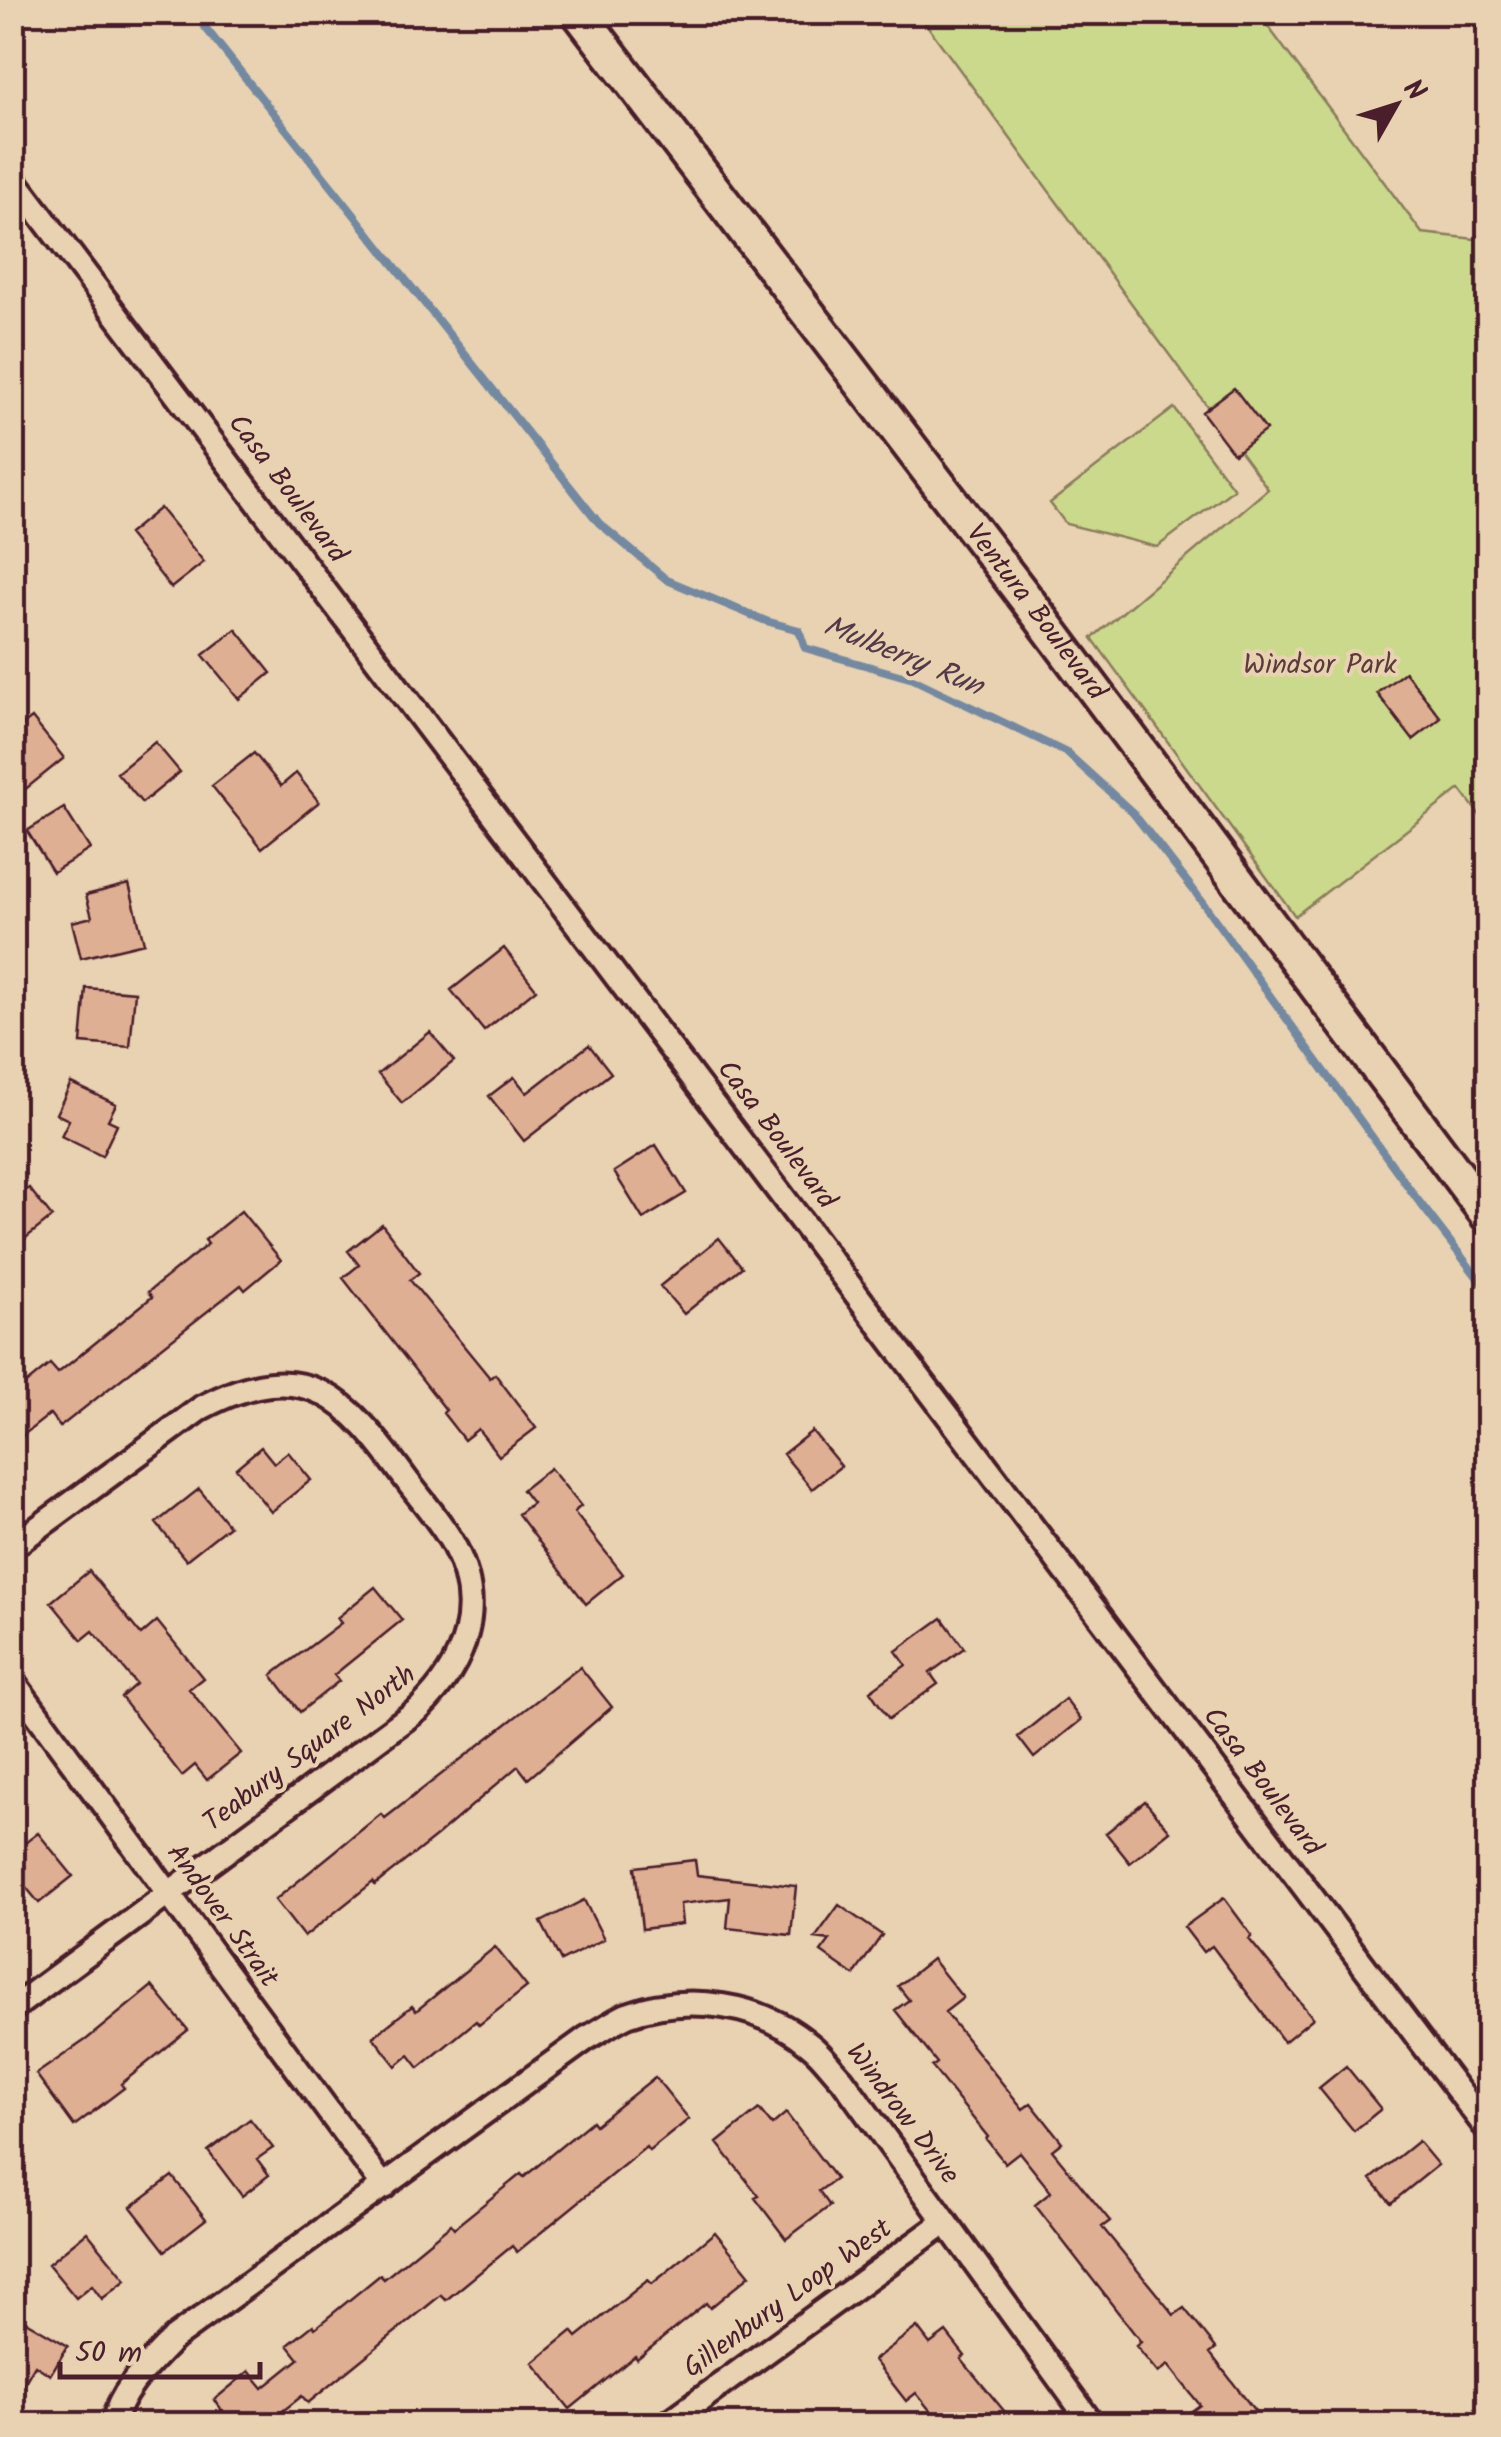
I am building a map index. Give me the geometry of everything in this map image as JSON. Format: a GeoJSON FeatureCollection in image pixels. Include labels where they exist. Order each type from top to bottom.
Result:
{"type":"FeatureCollection","features":[{"type":"Feature","properties":{"kind":"street","name":"Ventura Boulevard"},"geometry":{"type":"LineString","coordinates":[[578,12],[1040,618],[1488,1216]]}},
{"type":"Feature","properties":{"kind":"street","name":"Casa Boulevard"},"geometry":{"type":"LineString","coordinates":[[12,178],[1488,2130]]}},
{"type":"Feature","properties":{"kind":"street","name":"Teabury Square North"},"geometry":{"type":"LineString","coordinates":[[12,1547],[201,1408],[231,1392],[260,1384],[290,1383],[320,1390],[348,1406],[368,1427],[452,1542],[464,1569],[468,1630],[458,1660],[442,1686],[419,1709],[12,2009]]}},
{"type":"Feature","properties":{"kind":"street","name":"Andover Strait"},"geometry":{"type":"LineString","coordinates":[[12,1680],[384,2186]]}},
{"type":"Feature","properties":{"kind":"street","name":"Windrow Drive"},"geometry":{"type":"LineString","coordinates":[[113,2424],[141,2372],[174,2338],[587,2038],[627,2016],[675,2004],[722,2004],[768,2020],[810,2044],[842,2079],[1092,2424]]}},
{"type":"Feature","properties":{"kind":"street","name":"Gillenbury Loop West"},"geometry":{"type":"LineString","coordinates":[[667,2424],[945,2222]]}},
{"type":"Feature","properties":{"kind":"green space","name":"Windsor Park"},"geometry":{"type":"Polygon","coordinates":[[[918,13],[1258,13],[1422,233],[1475,239],[1488,228],[1488,826],[1460,789],[1295,916],[1092,638],[1268,489],[918,13]]]}},
{"type":"Feature","properties":{"kind":"green space"},"geometry":{"type":"Polygon","coordinates":[[[1174,408],[1234,489],[1157,547],[1066,524],[1050,503],[1174,408]]]}},
{"type":"Feature","properties":{"kind":"building"},"geometry":{"type":"Polygon","coordinates":[[[1234,388],[1266,430],[1234,454],[1202,412],[1234,388]]]}},
{"type":"Feature","properties":{"kind":"building"},"geometry":{"type":"Polygon","coordinates":[[[160,508],[204,562],[171,588],[128,534],[160,508]]]}},
{"type":"Feature","properties":{"kind":"building"},"geometry":{"type":"Polygon","coordinates":[[[236,629],[271,673],[239,699],[203,655],[236,629]]]}},
{"type":"Feature","properties":{"kind":"building"},"geometry":{"type":"Polygon","coordinates":[[[1405,672],[1441,718],[1413,740],[1377,693],[1405,672]]]}},
{"type":"Feature","properties":{"kind":"building"},"geometry":{"type":"Polygon","coordinates":[[[32,718],[64,758],[12,800],[12,733],[32,718]]]}},
{"type":"Feature","properties":{"kind":"building"},"geometry":{"type":"Polygon","coordinates":[[[155,742],[180,772],[142,803],[117,773],[155,742]]]}},
{"type":"Feature","properties":{"kind":"building"},"geometry":{"type":"Polygon","coordinates":[[[254,753],[281,786],[296,773],[319,802],[262,848],[212,786],[254,753]]]}},
{"type":"Feature","properties":{"kind":"building"},"geometry":{"type":"Polygon","coordinates":[[[64,808],[90,849],[53,872],[27,831],[64,808]]]}},
{"type":"Feature","properties":{"kind":"building"},"geometry":{"type":"Polygon","coordinates":[[[129,884],[144,943],[81,958],[72,922],[92,917],[86,895],[129,884]]]}},
{"type":"Feature","properties":{"kind":"building"},"geometry":{"type":"Polygon","coordinates":[[[504,948],[536,989],[484,1031],[451,990],[504,948]]]}},
{"type":"Feature","properties":{"kind":"building"},"geometry":{"type":"Polygon","coordinates":[[[86,988],[135,992],[130,1047],[81,1043],[86,988]]]}},
{"type":"Feature","properties":{"kind":"building"},"geometry":{"type":"Polygon","coordinates":[[[430,1032],[454,1061],[402,1103],[378,1074],[430,1032]]]}},
{"type":"Feature","properties":{"kind":"building"},"geometry":{"type":"Polygon","coordinates":[[[589,1045],[611,1073],[524,1141],[489,1096],[514,1077],[527,1093],[589,1045]]]}},
{"type":"Feature","properties":{"kind":"building"},"geometry":{"type":"Polygon","coordinates":[[[71,1083],[116,1104],[108,1120],[117,1124],[102,1156],[61,1136],[69,1120],[56,1114],[71,1083]]]}},
{"type":"Feature","properties":{"kind":"building"},"geometry":{"type":"Polygon","coordinates":[[[656,1145],[686,1193],[643,1219],[614,1172],[656,1145]]]}},
{"type":"Feature","properties":{"kind":"building"},"geometry":{"type":"Polygon","coordinates":[[[29,1188],[52,1217],[12,1249],[12,1201],[29,1188]]]}},
{"type":"Feature","properties":{"kind":"building"},"geometry":{"type":"Polygon","coordinates":[[[241,1211],[281,1260],[245,1290],[241,1285],[60,1427],[50,1414],[12,1444],[12,1395],[50,1364],[58,1373],[152,1297],[148,1292],[208,1244],[205,1240],[241,1211]]]}},
{"type":"Feature","properties":{"kind":"building"},"geometry":{"type":"Polygon","coordinates":[[[382,1224],[419,1273],[410,1280],[490,1378],[495,1374],[536,1428],[499,1456],[478,1429],[464,1440],[443,1413],[446,1410],[343,1278],[359,1265],[348,1251],[382,1224]]]}},
{"type":"Feature","properties":{"kind":"building"},"geometry":{"type":"Polygon","coordinates":[[[719,1238],[742,1267],[684,1314],[660,1286],[719,1238]]]}},
{"type":"Feature","properties":{"kind":"building"},"geometry":{"type":"Polygon","coordinates":[[[812,1431],[841,1466],[812,1489],[783,1454],[812,1431]]]}},
{"type":"Feature","properties":{"kind":"building"},"geometry":{"type":"Polygon","coordinates":[[[261,1447],[274,1463],[288,1452],[311,1480],[271,1512],[236,1468],[261,1447]]]}},
{"type":"Feature","properties":{"kind":"building"},"geometry":{"type":"Polygon","coordinates":[[[550,1468],[581,1506],[574,1512],[623,1574],[586,1604],[518,1514],[532,1503],[522,1490],[550,1468]]]}},
{"type":"Feature","properties":{"kind":"building"},"geometry":{"type":"Polygon","coordinates":[[[199,1489],[229,1526],[186,1560],[156,1523],[199,1489]]]}},
{"type":"Feature","properties":{"kind":"building"},"geometry":{"type":"Polygon","coordinates":[[[89,1571],[141,1635],[157,1621],[203,1678],[189,1689],[241,1753],[207,1780],[195,1765],[182,1776],[121,1697],[136,1684],[93,1631],[82,1640],[51,1602],[89,1571]]]}},
{"type":"Feature","properties":{"kind":"building"},"geometry":{"type":"Polygon","coordinates":[[[375,1587],[402,1620],[334,1675],[339,1681],[300,1712],[272,1675],[341,1623],[337,1618],[375,1587]]]}},
{"type":"Feature","properties":{"kind":"building"},"geometry":{"type":"Polygon","coordinates":[[[942,1618],[964,1648],[930,1673],[938,1684],[889,1719],[870,1691],[906,1665],[896,1651],[942,1618]]]}},
{"type":"Feature","properties":{"kind":"building"},"geometry":{"type":"Polygon","coordinates":[[[580,1667],[612,1707],[528,1779],[518,1766],[438,1835],[304,1937],[275,1900],[381,1814],[385,1818],[580,1667]]]}},
{"type":"Feature","properties":{"kind":"building"},"geometry":{"type":"Polygon","coordinates":[[[1065,1699],[1081,1720],[1034,1758],[1018,1737],[1065,1699]]]}},
{"type":"Feature","properties":{"kind":"building"},"geometry":{"type":"Polygon","coordinates":[[[1145,1801],[1170,1831],[1130,1863],[1106,1833],[1145,1801]]]}},
{"type":"Feature","properties":{"kind":"building"},"geometry":{"type":"Polygon","coordinates":[[[38,1833],[73,1876],[39,1903],[12,1870],[12,1853],[38,1833]]]}},
{"type":"Feature","properties":{"kind":"building"},"geometry":{"type":"Polygon","coordinates":[[[695,1860],[697,1875],[796,1886],[791,1935],[727,1928],[730,1898],[680,1904],[682,1924],[642,1929],[635,1867],[695,1860]]]}},
{"type":"Feature","properties":{"kind":"building"},"geometry":{"type":"Polygon","coordinates":[[[1224,1898],[1252,1936],[1249,1939],[1313,2018],[1284,2042],[1212,1946],[1203,1952],[1184,1927],[1224,1898]]]}},
{"type":"Feature","properties":{"kind":"building"},"geometry":{"type":"Polygon","coordinates":[[[584,1900],[604,1939],[561,1961],[541,1922],[584,1900]]]}},
{"type":"Feature","properties":{"kind":"building"},"geometry":{"type":"Polygon","coordinates":[[[839,1905],[882,1935],[854,1975],[821,1952],[830,1940],[815,1938],[839,1905]]]}},
{"type":"Feature","properties":{"kind":"building"},"geometry":{"type":"Polygon","coordinates":[[[495,1947],[527,1987],[479,2025],[476,2021],[419,2068],[409,2055],[396,2066],[373,2037],[412,2006],[416,2011],[495,1947]]]}},
{"type":"Feature","properties":{"kind":"building"},"geometry":{"type":"Polygon","coordinates":[[[932,1959],[963,1998],[945,2012],[1023,2109],[1031,2103],[1062,2142],[1052,2150],[1110,2221],[1102,2227],[1174,2315],[1184,2308],[1216,2348],[1210,2353],[1265,2424],[1174,2424],[1200,2405],[1168,2365],[1158,2373],[1136,2346],[1141,2342],[1035,2205],[1051,2192],[1019,2152],[1005,2163],[932,2067],[937,2063],[895,2010],[909,2000],[898,1986],[932,1959]]]}},
{"type":"Feature","properties":{"kind":"building"},"geometry":{"type":"Polygon","coordinates":[[[152,1986],[188,2030],[121,2084],[124,2088],[74,2126],[36,2074],[152,1986]]]}},
{"type":"Feature","properties":{"kind":"building"},"geometry":{"type":"Polygon","coordinates":[[[1346,2066],[1381,2109],[1354,2131],[1319,2088],[1346,2066]]]}},
{"type":"Feature","properties":{"kind":"building"},"geometry":{"type":"Polygon","coordinates":[[[655,2077],[689,2119],[649,2151],[646,2147],[517,2252],[512,2246],[446,2300],[441,2295],[308,2403],[302,2396],[266,2424],[205,2424],[222,2411],[214,2400],[249,2371],[263,2388],[299,2359],[288,2345],[313,2325],[315,2328],[380,2275],[384,2279],[451,2224],[454,2228],[655,2077]]]}},
{"type":"Feature","properties":{"kind":"building"},"geometry":{"type":"Polygon","coordinates":[[[759,2109],[772,2125],[786,2113],[836,2179],[819,2191],[830,2206],[786,2239],[755,2198],[759,2196],[717,2143],[759,2109]]]}},
{"type":"Feature","properties":{"kind":"building"},"geometry":{"type":"Polygon","coordinates":[[[250,2119],[273,2148],[257,2159],[269,2175],[242,2196],[208,2151],[250,2119]]]}},
{"type":"Feature","properties":{"kind":"building"},"geometry":{"type":"Polygon","coordinates":[[[1418,2141],[1438,2165],[1391,2203],[1371,2179],[1418,2141]]]}},
{"type":"Feature","properties":{"kind":"building"},"geometry":{"type":"Polygon","coordinates":[[[172,2176],[206,2219],[165,2251],[131,2207],[172,2176]]]}},
{"type":"Feature","properties":{"kind":"building"},"geometry":{"type":"Polygon","coordinates":[[[87,2232],[126,2280],[102,2299],[92,2285],[76,2298],[48,2264],[87,2232]]]}},
{"type":"Feature","properties":{"kind":"building"},"geometry":{"type":"Polygon","coordinates":[[[715,2232],[750,2275],[710,2308],[706,2303],[570,2409],[533,2363],[572,2331],[577,2337],[648,2280],[652,2284],[715,2232]]]}},
{"type":"Feature","properties":{"kind":"building"},"geometry":{"type":"Polygon","coordinates":[[[12,2313],[68,2346],[50,2375],[35,2365],[12,2404],[12,2313]]]}},
{"type":"Feature","properties":{"kind":"building"},"geometry":{"type":"Polygon","coordinates":[[[917,2327],[930,2344],[946,2332],[965,2356],[961,2359],[1005,2412],[989,2424],[941,2424],[916,2393],[906,2401],[874,2360],[917,2327]]]}},
{"type":"Feature","properties":{"kind":"waterway","name":"Mulberry Run"},"geometry":{"type":"LineString","coordinates":[[193,12],[599,523],[667,580],[766,621],[799,630],[805,648],[913,679],[1067,753],[1133,813],[1488,1291]]}}]}
